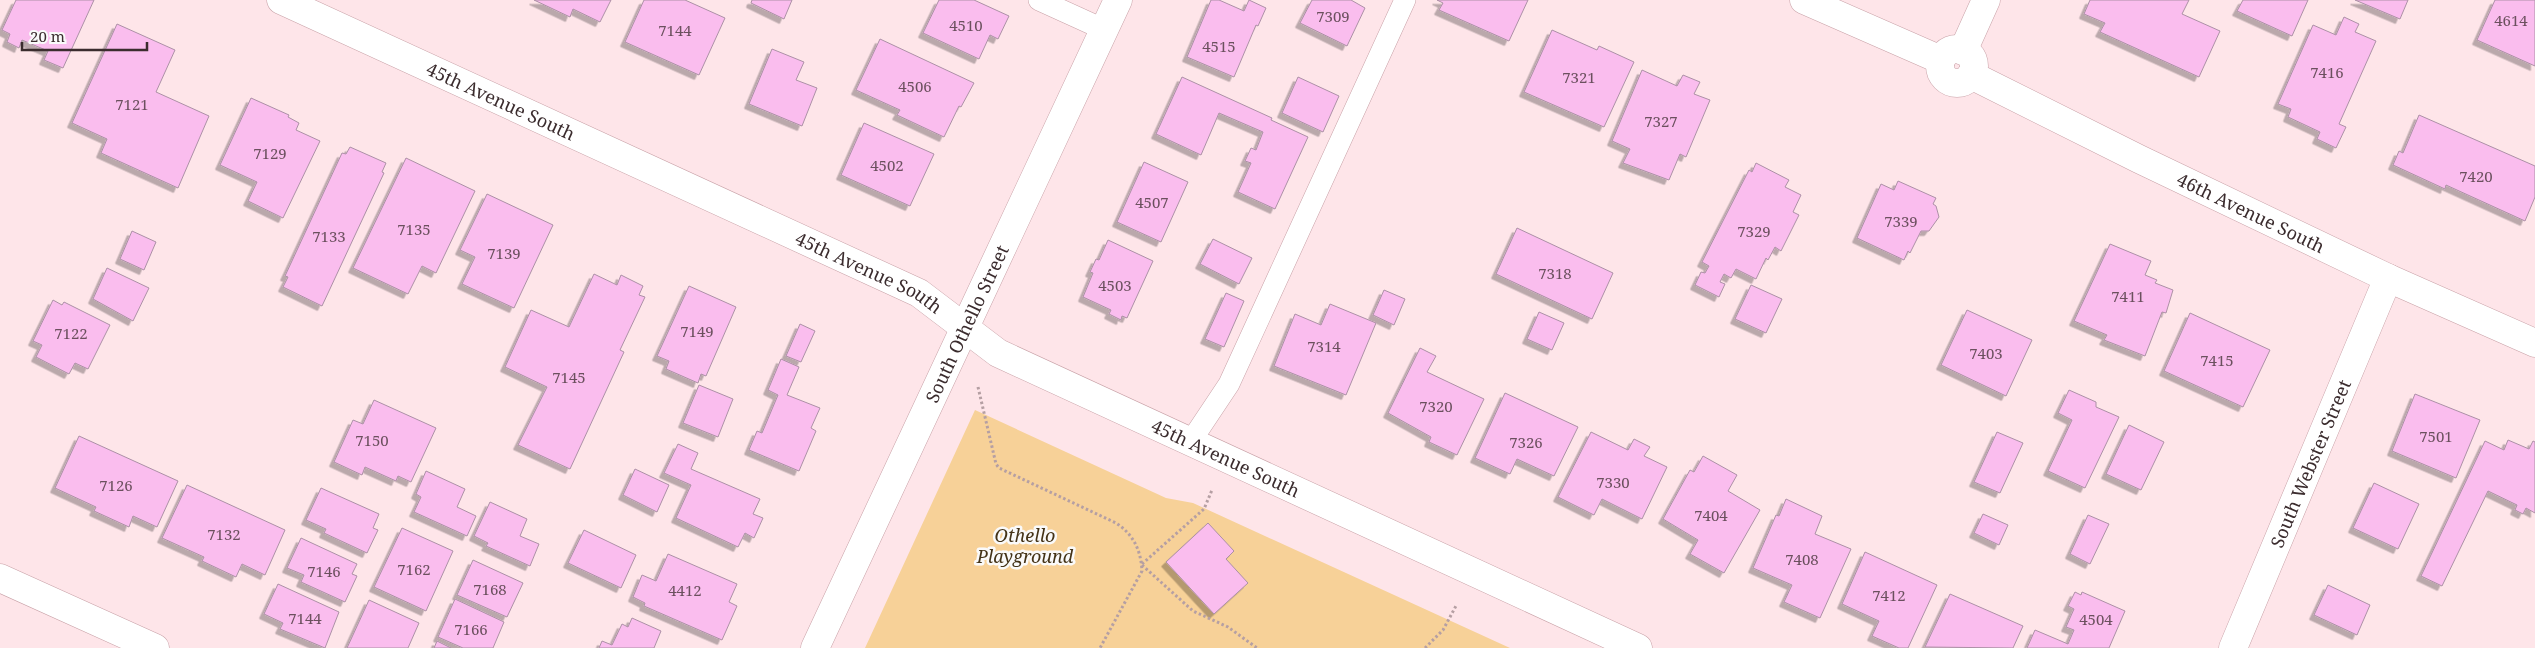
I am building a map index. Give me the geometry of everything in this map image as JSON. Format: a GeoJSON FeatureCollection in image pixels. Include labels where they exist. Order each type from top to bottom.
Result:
{"type":"FeatureCollection","features":[{"type":"Feature","properties":{"kind":"street","name":"45th Avenue South"},"geometry":{"type":"LineString","coordinates":[[281,0],[919,293],[998,353],[1638,648]]}},
{"type":"Feature","properties":{"kind":"street","name":"South Othello Street"},"geometry":{"type":"LineString","coordinates":[[815,648],[1118,0]]}},
{"type":"Feature","properties":{"kind":"street","name":"46th Avenue South"},"geometry":{"type":"LineString","coordinates":[[1804,0],[1958,62],[2139,159],[2388,278],[2535,343]]}},
{"type":"Feature","properties":{"kind":"street"},"geometry":{"type":"LineString","coordinates":[[1958,62],[1986,0]]}},
{"type":"Feature","properties":{"kind":"street","name":"South Webster Street"},"geometry":{"type":"LineString","coordinates":[[2233,648],[2388,278]]}},
{"type":"Feature","properties":{"kind":"street"},"geometry":{"type":"LineString","coordinates":[[0,578],[155,648]]}},
{"type":"Feature","properties":{"kind":"lane"},"geometry":{"type":"LineString","coordinates":[[1039,0],[1104,30]]}},
{"type":"Feature","properties":{"kind":"lane"},"geometry":{"type":"LineString","coordinates":[[1191,441],[1229,384],[1405,0]]}},
{"type":"Feature","properties":{"kind":"path"},"geometry":{"type":"LineString","coordinates":[[985,420],[996,464],[999,468],[1124,528],[1135,542],[1142,571],[1135,587],[1100,648]]}},
{"type":"Feature","properties":{"kind":"path"},"geometry":{"type":"LineString","coordinates":[[1142,565],[1204,509],[1227,458]]}},
{"type":"Feature","properties":{"kind":"path"},"geometry":{"type":"LineString","coordinates":[[1142,565],[1193,611],[1228,627],[1257,648]]}},
{"type":"Feature","properties":{"kind":"path"},"geometry":{"type":"LineString","coordinates":[[1425,648],[1443,630],[1474,572]]}},
{"type":"Feature","properties":{"kind":"green space","name":"Othello Playground"},"geometry":{"type":"Polygon","coordinates":[[[975,410],[1166,498],[1193,503],[1510,648],[865,648],[975,410]]]}},
{"type":"Feature","properties":{"kind":"building"},"geometry":{"type":"Polygon","coordinates":[[[16,0],[94,0],[63,68],[44,60],[48,51],[22,40],[19,48],[7,42],[10,34],[2,30],[16,0]]]}},
{"type":"Feature","properties":{"kind":"building"},"geometry":{"type":"Polygon","coordinates":[[[534,0],[611,0],[600,22],[573,9],[570,17],[534,0]]]}},
{"type":"Feature","properties":{"kind":"building"},"geometry":{"type":"Polygon","coordinates":[[[644,0],[685,0],[725,18],[699,75],[625,42],[644,0]]]}},
{"type":"Feature","properties":{"kind":"building"},"geometry":{"type":"Polygon","coordinates":[[[752,0],[792,0],[784,19],[751,3],[752,0]]]}},
{"type":"Feature","properties":{"kind":"building"},"geometry":{"type":"Polygon","coordinates":[[[939,0],[974,0],[1009,16],[998,39],[990,35],[979,59],[923,33],[939,0]]]}},
{"type":"Feature","properties":{"kind":"building"},"geometry":{"type":"Polygon","coordinates":[[[1211,0],[1219,0],[1244,11],[1249,0],[1266,8],[1258,26],[1256,25],[1234,77],[1187,57],[1211,0]]]}},
{"type":"Feature","properties":{"kind":"building"},"geometry":{"type":"Polygon","coordinates":[[[1312,0],[1351,0],[1365,8],[1347,46],[1300,23],[1312,0]]]}},
{"type":"Feature","properties":{"kind":"building"},"geometry":{"type":"Polygon","coordinates":[[[1437,0],[1528,0],[1509,41],[1439,10],[1443,3],[1437,0]]]}},
{"type":"Feature","properties":{"kind":"building"},"geometry":{"type":"Polygon","coordinates":[[[2090,0],[2189,0],[2182,14],[2220,31],[2199,77],[2100,32],[2105,23],[2084,14],[2090,0]]]}},
{"type":"Feature","properties":{"kind":"building"},"geometry":{"type":"Polygon","coordinates":[[[2243,0],[2308,0],[2292,36],[2237,11],[2243,0]]]}},
{"type":"Feature","properties":{"kind":"building"},"geometry":{"type":"Polygon","coordinates":[[[2355,0],[2408,0],[2400,19],[2355,0]]]}},
{"type":"Feature","properties":{"kind":"building"},"geometry":{"type":"Polygon","coordinates":[[[2495,0],[2535,0],[2535,66],[2477,40],[2495,0]]]}},
{"type":"Feature","properties":{"kind":"building"},"geometry":{"type":"Polygon","coordinates":[[[2344,17],[2359,24],[2355,32],[2376,41],[2339,124],[2346,127],[2336,148],[2317,139],[2320,132],[2288,117],[2291,109],[2278,104],[2313,25],[2336,35],[2344,17]]]}},
{"type":"Feature","properties":{"kind":"building"},"geometry":{"type":"Polygon","coordinates":[[[117,24],[175,50],[156,92],[209,116],[178,188],[101,153],[107,139],[72,123],[117,24]]]}},
{"type":"Feature","properties":{"kind":"building"},"geometry":{"type":"Polygon","coordinates":[[[1552,30],[1597,50],[1599,46],[1634,62],[1604,127],[1524,92],[1552,30]]]}},
{"type":"Feature","properties":{"kind":"building"},"geometry":{"type":"Polygon","coordinates":[[[880,39],[974,83],[961,107],[959,106],[944,137],[897,115],[900,110],[856,90],[880,39]]]}},
{"type":"Feature","properties":{"kind":"building"},"geometry":{"type":"Polygon","coordinates":[[[772,49],[804,62],[796,80],[817,88],[802,126],[749,104],[772,49]]]}},
{"type":"Feature","properties":{"kind":"building"},"geometry":{"type":"Polygon","coordinates":[[[1642,70],[1677,86],[1683,75],[1700,82],[1694,94],[1710,100],[1686,157],[1680,154],[1669,180],[1623,163],[1630,149],[1612,141],[1642,70]]]}},
{"type":"Feature","properties":{"kind":"building"},"geometry":{"type":"Polygon","coordinates":[[[1182,77],[1272,118],[1271,120],[1308,137],[1275,209],[1238,192],[1251,163],[1245,161],[1251,148],[1256,150],[1263,132],[1219,113],[1201,155],[1156,134],[1182,77]]]}},
{"type":"Feature","properties":{"kind":"building"},"geometry":{"type":"Polygon","coordinates":[[[1298,77],[1339,96],[1323,132],[1282,113],[1298,77]]]}},
{"type":"Feature","properties":{"kind":"building"},"geometry":{"type":"Polygon","coordinates":[[[251,98],[289,115],[288,117],[299,123],[296,130],[320,141],[283,218],[248,201],[257,182],[220,165],[251,98]]]}},
{"type":"Feature","properties":{"kind":"building"},"geometry":{"type":"Polygon","coordinates":[[[2419,115],[2535,166],[2535,197],[2525,221],[2446,185],[2445,189],[2393,165],[2399,151],[2403,153],[2419,115]]]}},
{"type":"Feature","properties":{"kind":"building"},"geometry":{"type":"Polygon","coordinates":[[[864,123],[934,154],[910,206],[841,175],[864,123]]]}},
{"type":"Feature","properties":{"kind":"building"},"geometry":{"type":"Polygon","coordinates":[[[350,147],[386,163],[382,172],[384,173],[322,306],[283,287],[288,277],[285,276],[342,153],[346,154],[350,147]]]}},
{"type":"Feature","properties":{"kind":"building"},"geometry":{"type":"Polygon","coordinates":[[[406,158],[475,191],[436,273],[422,266],[408,294],[353,268],[406,158]]]}},
{"type":"Feature","properties":{"kind":"building"},"geometry":{"type":"Polygon","coordinates":[[[1144,162],[1188,182],[1161,242],[1117,222],[1144,162]]]}},
{"type":"Feature","properties":{"kind":"building"},"geometry":{"type":"Polygon","coordinates":[[[1756,163],[1789,180],[1785,187],[1801,195],[1793,212],[1799,215],[1781,251],[1775,247],[1768,260],[1766,258],[1756,279],[1736,269],[1731,278],[1724,274],[1720,282],[1725,284],[1719,297],[1695,285],[1701,272],[1705,273],[1709,266],[1702,262],[1749,170],[1752,172],[1756,163]]]}},
{"type":"Feature","properties":{"kind":"building"},"geometry":{"type":"Polygon","coordinates":[[[1898,181],[1936,198],[1933,204],[1936,206],[1939,217],[1929,231],[1921,231],[1910,253],[1908,251],[1904,260],[1857,238],[1881,184],[1894,190],[1898,181]]]}},
{"type":"Feature","properties":{"kind":"building"},"geometry":{"type":"Polygon","coordinates":[[[487,194],[553,225],[514,308],[462,284],[475,257],[460,250],[487,194]]]}},
{"type":"Feature","properties":{"kind":"building"},"geometry":{"type":"Polygon","coordinates":[[[1517,228],[1613,273],[1592,319],[1496,274],[1517,228]]]}},
{"type":"Feature","properties":{"kind":"building"},"geometry":{"type":"Polygon","coordinates":[[[132,231],[156,242],[144,270],[120,259],[132,231]]]}},
{"type":"Feature","properties":{"kind":"building"},"geometry":{"type":"Polygon","coordinates":[[[1213,239],[1252,258],[1239,284],[1200,264],[1213,239]]]}},
{"type":"Feature","properties":{"kind":"building"},"geometry":{"type":"Polygon","coordinates":[[[1108,240],[1153,261],[1127,318],[1122,316],[1121,320],[1109,314],[1111,310],[1083,297],[1093,273],[1090,272],[1096,259],[1099,260],[1108,240]]]}},
{"type":"Feature","properties":{"kind":"building"},"geometry":{"type":"Polygon","coordinates":[[[2110,244],[2151,261],[2145,275],[2157,280],[2155,283],[2173,290],[2166,313],[2162,312],[2145,356],[2104,340],[2107,335],[2074,321],[2110,244]]]}},
{"type":"Feature","properties":{"kind":"building"},"geometry":{"type":"Polygon","coordinates":[[[107,268],[149,288],[133,321],[93,299],[107,268]]]}},
{"type":"Feature","properties":{"kind":"building"},"geometry":{"type":"Polygon","coordinates":[[[594,274],[617,285],[621,275],[643,286],[639,295],[645,297],[620,350],[624,352],[570,469],[518,445],[547,387],[505,367],[531,310],[569,327],[594,274]]]}},
{"type":"Feature","properties":{"kind":"building"},"geometry":{"type":"Polygon","coordinates":[[[1751,285],[1782,299],[1766,333],[1735,319],[1751,285]]]}},
{"type":"Feature","properties":{"kind":"building"},"geometry":{"type":"Polygon","coordinates":[[[689,286],[736,307],[706,376],[701,374],[698,383],[666,369],[669,361],[657,356],[689,286]]]}},
{"type":"Feature","properties":{"kind":"building"},"geometry":{"type":"Polygon","coordinates":[[[1384,290],[1405,299],[1394,325],[1373,315],[1384,290]]]}},
{"type":"Feature","properties":{"kind":"building"},"geometry":{"type":"Polygon","coordinates":[[[1226,293],[1244,301],[1224,347],[1205,339],[1226,293]]]}},
{"type":"Feature","properties":{"kind":"building"},"geometry":{"type":"Polygon","coordinates":[[[53,300],[62,305],[64,302],[110,325],[88,369],[75,363],[69,374],[36,357],[42,345],[33,341],[53,300]]]}},
{"type":"Feature","properties":{"kind":"building"},"geometry":{"type":"Polygon","coordinates":[[[1330,304],[1376,323],[1346,395],[1274,366],[1295,314],[1321,325],[1330,304]]]}},
{"type":"Feature","properties":{"kind":"building"},"geometry":{"type":"Polygon","coordinates":[[[1967,310],[2032,340],[2006,396],[1941,365],[1967,310]]]}},
{"type":"Feature","properties":{"kind":"building"},"geometry":{"type":"Polygon","coordinates":[[[1539,312],[1564,323],[1552,350],[1527,339],[1539,312]]]}},
{"type":"Feature","properties":{"kind":"building"},"geometry":{"type":"Polygon","coordinates":[[[2190,313],[2270,350],[2243,407],[2164,371],[2190,313]]]}},
{"type":"Feature","properties":{"kind":"building"},"geometry":{"type":"Polygon","coordinates":[[[800,324],[815,331],[801,362],[786,356],[800,324]]]}},
{"type":"Feature","properties":{"kind":"building"},"geometry":{"type":"Polygon","coordinates":[[[1420,348],[1436,356],[1427,372],[1484,399],[1457,455],[1429,442],[1431,437],[1388,413],[1420,348]]]}},
{"type":"Feature","properties":{"kind":"building"},"geometry":{"type":"Polygon","coordinates":[[[781,359],[799,367],[787,395],[820,408],[811,428],[816,431],[799,471],[749,450],[757,431],[762,433],[778,395],[768,390],[781,359]]]}},
{"type":"Feature","properties":{"kind":"building"},"geometry":{"type":"Polygon","coordinates":[[[699,385],[733,399],[718,437],[683,423],[699,385]]]}},
{"type":"Feature","properties":{"kind":"building"},"geometry":{"type":"Polygon","coordinates":[[[2069,390],[2096,402],[2096,407],[2119,417],[2085,488],[2048,471],[2072,420],[2058,413],[2069,390]]]}},
{"type":"Feature","properties":{"kind":"building"},"geometry":{"type":"Polygon","coordinates":[[[1505,393],[1578,427],[1554,476],[1517,459],[1510,474],[1475,458],[1505,393]]]}},
{"type":"Feature","properties":{"kind":"building"},"geometry":{"type":"Polygon","coordinates":[[[2415,394],[2480,420],[2456,478],[2392,451],[2415,394]]]}},
{"type":"Feature","properties":{"kind":"building"},"geometry":{"type":"Polygon","coordinates":[[[374,400],[436,428],[411,482],[398,476],[396,481],[365,467],[362,475],[334,462],[353,420],[363,424],[374,400]]]}},
{"type":"Feature","properties":{"kind":"building"},"geometry":{"type":"Polygon","coordinates":[[[2129,425],[2164,442],[2141,490],[2106,474],[2129,425]]]}},
{"type":"Feature","properties":{"kind":"building"},"geometry":{"type":"Polygon","coordinates":[[[1591,432],[1628,450],[1634,439],[1650,447],[1644,456],[1667,467],[1642,519],[1602,499],[1594,515],[1558,497],[1591,432]]]}},
{"type":"Feature","properties":{"kind":"building"},"geometry":{"type":"Polygon","coordinates":[[[1997,432],[2023,443],[2000,493],[1974,482],[1997,432]]]}},
{"type":"Feature","properties":{"kind":"building"},"geometry":{"type":"Polygon","coordinates":[[[79,436],[178,481],[157,527],[133,516],[129,527],[94,511],[96,507],[55,488],[79,436]]]}},
{"type":"Feature","properties":{"kind":"building"},"geometry":{"type":"Polygon","coordinates":[[[2508,440],[2529,449],[2533,441],[2535,442],[2535,513],[2526,508],[2523,514],[2515,510],[2517,505],[2488,491],[2442,586],[2421,576],[2485,441],[2504,450],[2508,440]]]}},
{"type":"Feature","properties":{"kind":"building"},"geometry":{"type":"Polygon","coordinates":[[[678,444],[698,453],[691,469],[760,499],[753,514],[763,518],[754,538],[745,533],[738,547],[676,518],[691,485],[664,473],[678,444]]]}},
{"type":"Feature","properties":{"kind":"building"},"geometry":{"type":"Polygon","coordinates":[[[1703,456],[1737,475],[1728,491],[1760,510],[1724,573],[1690,554],[1698,540],[1663,519],[1690,470],[1694,472],[1703,456]]]}},
{"type":"Feature","properties":{"kind":"building"},"geometry":{"type":"Polygon","coordinates":[[[635,469],[669,485],[657,512],[623,495],[635,469]]]}},
{"type":"Feature","properties":{"kind":"building"},"geometry":{"type":"Polygon","coordinates":[[[426,471],[465,489],[457,507],[476,516],[467,536],[414,512],[421,497],[416,494],[426,471]]]}},
{"type":"Feature","properties":{"kind":"building"},"geometry":{"type":"Polygon","coordinates":[[[2374,483],[2419,504],[2398,549],[2353,528],[2374,483]]]}},
{"type":"Feature","properties":{"kind":"building"},"geometry":{"type":"Polygon","coordinates":[[[187,485],[285,530],[265,575],[242,564],[236,577],[202,561],[204,557],[162,538],[187,485]]]}},
{"type":"Feature","properties":{"kind":"building"},"geometry":{"type":"Polygon","coordinates":[[[321,488],[379,514],[373,528],[378,530],[367,553],[324,533],[326,529],[306,520],[321,488]]]}},
{"type":"Feature","properties":{"kind":"building"},"geometry":{"type":"Polygon","coordinates":[[[1786,499],[1822,516],[1815,534],[1851,549],[1820,618],[1784,602],[1792,585],[1753,568],[1776,515],[1779,516],[1786,499]]]}},
{"type":"Feature","properties":{"kind":"building"},"geometry":{"type":"Polygon","coordinates":[[[490,502],[527,519],[520,536],[539,544],[530,566],[486,546],[488,543],[474,536],[490,502]]]}},
{"type":"Feature","properties":{"kind":"building"},"geometry":{"type":"Polygon","coordinates":[[[1983,514],[2008,525],[1999,545],[1974,533],[1983,514]]]}},
{"type":"Feature","properties":{"kind":"building"},"geometry":{"type":"Polygon","coordinates":[[[2088,515],[2109,524],[2090,564],[2070,554],[2088,515]]]}},
{"type":"Feature","properties":{"kind":"building"},"geometry":{"type":"Polygon","coordinates":[[[1208,523],[1234,551],[1226,559],[1248,583],[1214,614],[1166,562],[1208,523]]]}},
{"type":"Feature","properties":{"kind":"building"},"geometry":{"type":"Polygon","coordinates":[[[402,528],[453,551],[426,611],[374,587],[402,528]]]}},
{"type":"Feature","properties":{"kind":"building"},"geometry":{"type":"Polygon","coordinates":[[[584,530],[636,555],[621,588],[568,563],[584,530]]]}},
{"type":"Feature","properties":{"kind":"building"},"geometry":{"type":"Polygon","coordinates":[[[301,538],[357,564],[352,574],[357,576],[345,602],[301,582],[304,575],[287,568],[301,538]]]}},
{"type":"Feature","properties":{"kind":"building"},"geometry":{"type":"Polygon","coordinates":[[[1865,552],[1937,585],[1908,648],[1899,648],[1872,636],[1879,621],[1842,604],[1865,552]]]}},
{"type":"Feature","properties":{"kind":"building"},"geometry":{"type":"Polygon","coordinates":[[[668,554],[737,584],[729,602],[737,606],[722,640],[644,606],[645,603],[633,597],[642,575],[656,581],[668,554]]]}},
{"type":"Feature","properties":{"kind":"building"},"geometry":{"type":"Polygon","coordinates":[[[473,560],[523,583],[507,617],[457,595],[473,560]]]}},
{"type":"Feature","properties":{"kind":"building"},"geometry":{"type":"Polygon","coordinates":[[[278,584],[339,612],[325,648],[280,629],[283,623],[264,614],[278,584]]]}},
{"type":"Feature","properties":{"kind":"building"},"geometry":{"type":"Polygon","coordinates":[[[2328,585],[2370,605],[2357,635],[2314,615],[2328,585]]]}},
{"type":"Feature","properties":{"kind":"building"},"geometry":{"type":"Polygon","coordinates":[[[2075,592],[2081,595],[2082,592],[2125,611],[2109,648],[2027,648],[2035,630],[2068,644],[2074,630],[2066,627],[2074,609],[2068,606],[2075,592]]]}},
{"type":"Feature","properties":{"kind":"building"},"geometry":{"type":"Polygon","coordinates":[[[1950,594],[2023,626],[2013,648],[1925,647],[1950,594]]]}},
{"type":"Feature","properties":{"kind":"building"},"geometry":{"type":"Polygon","coordinates":[[[455,599],[504,622],[493,648],[463,648],[438,637],[455,599]]]}},
{"type":"Feature","properties":{"kind":"building"},"geometry":{"type":"Polygon","coordinates":[[[369,600],[419,623],[408,648],[347,648],[369,600]]]}},
{"type":"Feature","properties":{"kind":"building"},"geometry":{"type":"Polygon","coordinates":[[[632,618],[661,631],[654,648],[599,648],[602,641],[612,645],[622,624],[628,627],[632,618]]]}},
{"type":"Feature","properties":{"kind":"building"},"geometry":{"type":"Polygon","coordinates":[[[437,641],[451,648],[434,648],[437,641]]]}}]}
